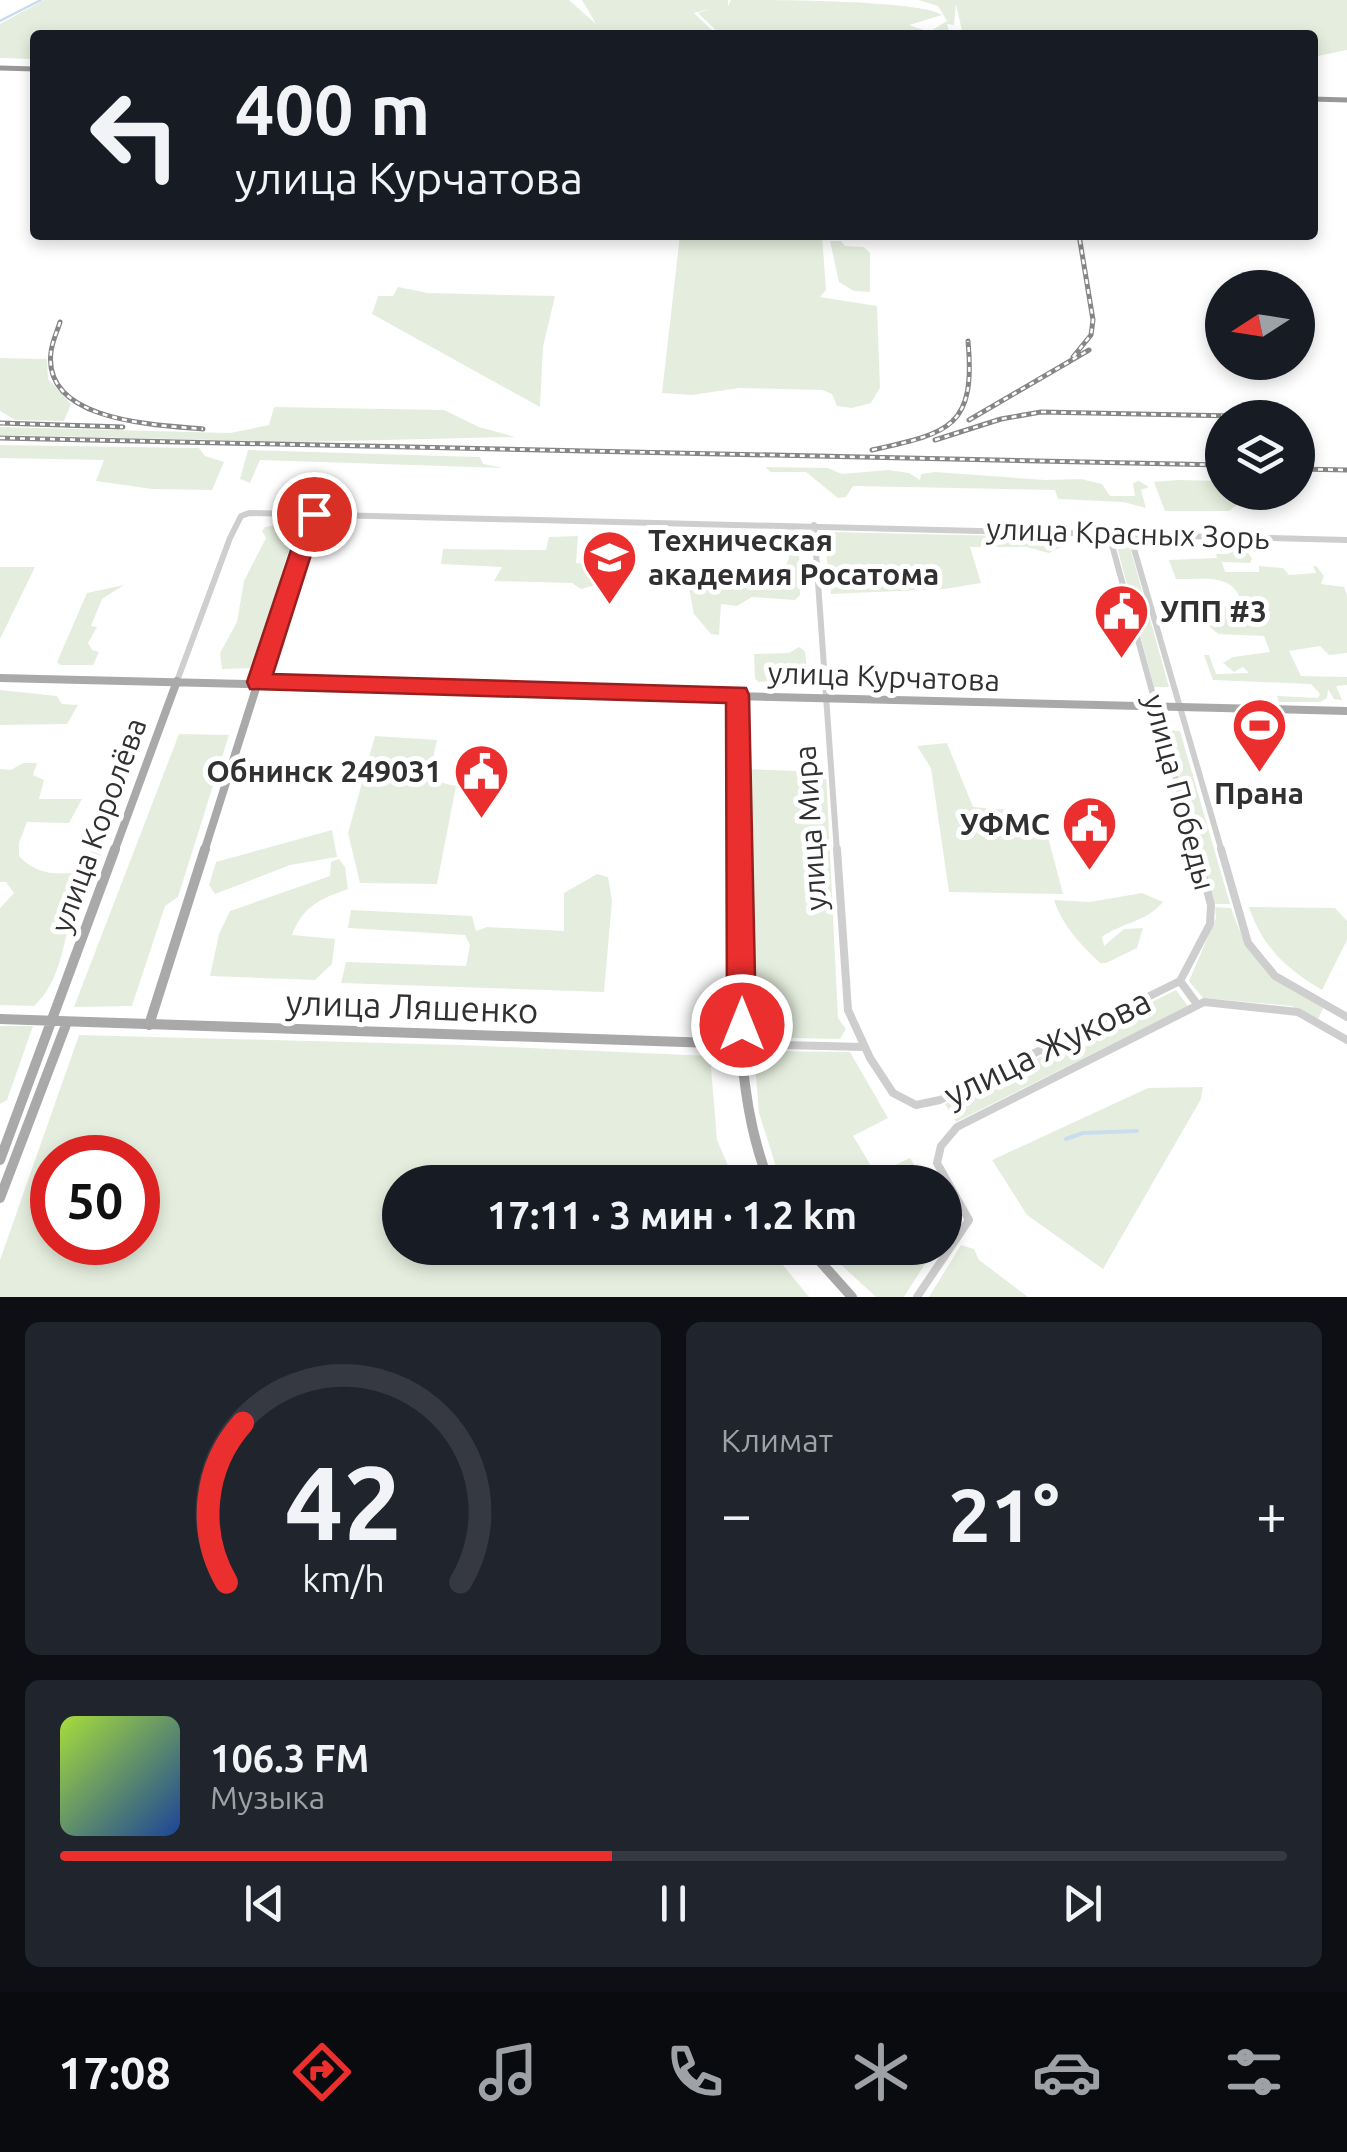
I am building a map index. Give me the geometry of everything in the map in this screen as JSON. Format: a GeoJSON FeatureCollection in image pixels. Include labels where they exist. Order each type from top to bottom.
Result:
{"type":"FeatureCollection","features":[{"type":"Feature","properties":{"kind":"highway"},"geometry":{"type":"LineString","coordinates":[[0,68],[30,69]]}},
{"type":"Feature","properties":{"kind":"highway"},"geometry":{"type":"LineString","coordinates":[[1318,99],[1347,100]]}},
{"type":"Feature","properties":{"kind":"main road","name":"улица Курчатова"},"geometry":{"type":"LineString","coordinates":[[0,678],[1347,711]]}},
{"type":"Feature","properties":{"kind":"main road","name":"улица Королёва"},"geometry":{"type":"LineString","coordinates":[[0,1160],[6,1129],[51,1022],[177,681]]}},
{"type":"Feature","properties":{"kind":"main road"},"geometry":{"type":"LineString","coordinates":[[148,1025],[258,682]]}},
{"type":"Feature","properties":{"kind":"main road"},"geometry":{"type":"LineString","coordinates":[[738,695],[742,1044],[746,1106],[762,1165]]}},
{"type":"Feature","properties":{"kind":"main road","name":"улица Ляшенко"},"geometry":{"type":"LineString","coordinates":[[0,1019],[742,1044]]}},
{"type":"Feature","properties":{"kind":"main road"},"geometry":{"type":"LineString","coordinates":[[0,1198],[66,1022]]}},
{"type":"Feature","properties":{"kind":"main road"},"geometry":{"type":"LineString","coordinates":[[6,1129],[24,1130]]}},
{"type":"Feature","properties":{"kind":"main road"},"geometry":{"type":"LineString","coordinates":[[823,1265],[852,1297]]}},
{"type":"Feature","properties":{"kind":"street","name":"улица Красных Зорь"},"geometry":{"type":"LineString","coordinates":[[248,513],[1347,540]]}},
{"type":"Feature","properties":{"kind":"street","name":"улица Королёва"},"geometry":{"type":"LineString","coordinates":[[177,681],[230,538],[241,516],[248,513]]}},
{"type":"Feature","properties":{"kind":"street"},"geometry":{"type":"LineString","coordinates":[[258,682],[314,514]]}},
{"type":"Feature","properties":{"kind":"street","name":"улица Мира"},"geometry":{"type":"LineString","coordinates":[[814,525],[848,1010],[864,1046],[898,1099],[912,1105]]}},
{"type":"Feature","properties":{"kind":"street","name":"улица Победы"},"geometry":{"type":"LineString","coordinates":[[1109,534],[1212,915],[1180,982]]}},
{"type":"Feature","properties":{"kind":"street","name":"улица Победы"},"geometry":{"type":"LineString","coordinates":[[1130,535],[1248,944],[1275,976],[1347,1017]]}},
{"type":"Feature","properties":{"kind":"street"},"geometry":{"type":"LineString","coordinates":[[1180,982],[1197,1004],[1298,1012],[1347,1040]]}},
{"type":"Feature","properties":{"kind":"street","name":"улица Жукова"},"geometry":{"type":"LineString","coordinates":[[912,1105],[940,1100],[1180,982]]}},
{"type":"Feature","properties":{"kind":"street","name":"улица Жукова"},"geometry":{"type":"LineString","coordinates":[[917,1297],[969,1220],[937,1163],[941,1146],[956,1127],[1197,1004]]}},
{"type":"Feature","properties":{"kind":"street","name":"улица Ляшенко"},"geometry":{"type":"LineString","coordinates":[[742,1044],[864,1046]]}},
{"type":"Feature","properties":{"kind":"green space"},"geometry":{"type":"Polygon","coordinates":[[[44,0],[569,0],[596,24],[582,0],[728,0],[728,6],[731,0],[843,2],[905,6],[942,15],[909,25],[923,30],[716,30],[698,13],[709,9],[694,13],[712,30],[30,30],[30,59],[0,58],[0,24],[44,0]]]}},
{"type":"Feature","properties":{"kind":"green space"},"geometry":{"type":"Polygon","coordinates":[[[918,0],[1347,0],[1347,50],[1318,56],[1318,30],[962,30],[956,4],[954,25],[947,24],[949,30],[932,30],[947,21],[938,6],[918,0]]]}},
{"type":"Feature","properties":{"kind":"green space"},"geometry":{"type":"Polygon","coordinates":[[[679,240],[822,240],[826,290],[820,297],[877,306],[880,388],[871,403],[852,408],[837,406],[832,394],[822,390],[739,388],[692,395],[662,393],[679,240]]]}},
{"type":"Feature","properties":{"kind":"green space"},"geometry":{"type":"Polygon","coordinates":[[[830,241],[864,247],[870,253],[870,292],[854,291],[839,282],[830,241]]]}},
{"type":"Feature","properties":{"kind":"green space"},"geometry":{"type":"Polygon","coordinates":[[[398,287],[428,293],[555,296],[543,347],[540,407],[372,314],[378,296],[393,296],[398,287]]]}},
{"type":"Feature","properties":{"kind":"green space"},"geometry":{"type":"Polygon","coordinates":[[[0,358],[47,359],[48,379],[71,404],[64,421],[15,420],[0,411],[0,358]]]}},
{"type":"Feature","properties":{"kind":"green space"},"geometry":{"type":"Polygon","coordinates":[[[274,407],[444,410],[479,427],[515,437],[300,442],[0,435],[0,427],[230,433],[269,425],[274,407]]]}},
{"type":"Feature","properties":{"kind":"green space"},"geometry":{"type":"Polygon","coordinates":[[[0,445],[199,448],[205,456],[224,462],[212,490],[152,489],[96,481],[104,460],[0,458],[0,445]]]}},
{"type":"Feature","properties":{"kind":"green space"},"geometry":{"type":"Polygon","coordinates":[[[248,450],[480,457],[483,464],[503,468],[260,460],[250,483],[240,479],[248,450]]]}},
{"type":"Feature","properties":{"kind":"green space"},"geometry":{"type":"Polygon","coordinates":[[[765,467],[828,468],[842,474],[888,470],[909,473],[920,480],[921,474],[935,472],[1081,479],[1102,484],[1110,496],[1135,496],[1133,483],[1139,481],[1149,487],[1141,490],[1146,508],[1123,502],[1058,499],[1055,490],[853,486],[846,497],[838,498],[806,472],[771,472],[765,467]]]}},
{"type":"Feature","properties":{"kind":"green space"},"geometry":{"type":"Polygon","coordinates":[[[1205,481],[1205,510],[1230,510],[1165,511],[1154,482],[1205,481]]]}},
{"type":"Feature","properties":{"kind":"green space"},"geometry":{"type":"Polygon","coordinates":[[[285,524],[296,526],[253,668],[222,669],[220,653],[237,622],[244,581],[266,538],[262,531],[285,524]]]}},
{"type":"Feature","properties":{"kind":"green space"},"geometry":{"type":"Polygon","coordinates":[[[785,527],[795,528],[799,541],[800,595],[795,600],[752,597],[737,606],[721,604],[719,635],[711,634],[694,614],[688,583],[756,565],[784,570],[789,558],[785,527]]]}},
{"type":"Feature","properties":{"kind":"green space"},"geometry":{"type":"Polygon","coordinates":[[[830,532],[1056,537],[1061,547],[1049,553],[1027,547],[970,547],[981,583],[944,589],[831,594],[825,544],[830,532]]]}},
{"type":"Feature","properties":{"kind":"green space"},"geometry":{"type":"Polygon","coordinates":[[[578,536],[576,563],[612,566],[630,576],[581,589],[572,583],[494,581],[502,567],[441,564],[443,549],[546,550],[549,537],[578,536]]]}},
{"type":"Feature","properties":{"kind":"green space"},"geometry":{"type":"Polygon","coordinates":[[[1116,543],[1129,544],[1169,687],[1154,687],[1116,543]]]}},
{"type":"Feature","properties":{"kind":"green space"},"geometry":{"type":"Polygon","coordinates":[[[1225,544],[1245,547],[1252,559],[1250,563],[1222,562],[1225,572],[1259,572],[1259,566],[1283,568],[1289,575],[1316,573],[1316,566],[1324,576],[1321,584],[1344,587],[1347,653],[1329,655],[1320,646],[1289,651],[1301,676],[1347,677],[1347,685],[1336,686],[1342,700],[1334,699],[1328,689],[1327,698],[1320,702],[1279,702],[1277,696],[1318,698],[1320,694],[1311,684],[1213,680],[1204,655],[1209,655],[1216,674],[1249,673],[1243,667],[1234,672],[1223,663],[1233,657],[1270,652],[1264,636],[1218,634],[1210,627],[1206,611],[1221,609],[1240,598],[1236,590],[1222,581],[1176,579],[1169,560],[1217,558],[1216,554],[1229,554],[1225,544]]]}},
{"type":"Feature","properties":{"kind":"green space"},"geometry":{"type":"Polygon","coordinates":[[[0,567],[35,567],[0,639],[0,567]]]}},
{"type":"Feature","properties":{"kind":"green space"},"geometry":{"type":"Polygon","coordinates":[[[124,585],[102,599],[91,626],[97,627],[88,643],[99,652],[93,665],[60,665],[57,662],[87,593],[124,585]]]}},
{"type":"Feature","properties":{"kind":"green space"},"geometry":{"type":"Polygon","coordinates":[[[799,647],[805,651],[808,679],[755,679],[754,654],[789,653],[799,647]]]}},
{"type":"Feature","properties":{"kind":"green space"},"geometry":{"type":"Polygon","coordinates":[[[0,690],[57,696],[62,704],[78,705],[67,724],[0,725],[0,690]]]}},
{"type":"Feature","properties":{"kind":"green space"},"geometry":{"type":"Polygon","coordinates":[[[1167,730],[1180,731],[1230,904],[1214,904],[1167,730]]]}},
{"type":"Feature","properties":{"kind":"green space"},"geometry":{"type":"Polygon","coordinates":[[[179,734],[229,735],[178,897],[165,906],[132,1006],[74,1007],[179,734]]]}},
{"type":"Feature","properties":{"kind":"green space"},"geometry":{"type":"Polygon","coordinates":[[[375,736],[437,740],[430,772],[434,781],[456,786],[437,884],[360,883],[348,833],[375,736]]]}},
{"type":"Feature","properties":{"kind":"green space"},"geometry":{"type":"Polygon","coordinates":[[[947,743],[973,807],[1008,810],[1008,827],[1048,837],[1063,894],[949,892],[931,768],[917,746],[947,743]]]}},
{"type":"Feature","properties":{"kind":"green space"},"geometry":{"type":"Polygon","coordinates":[[[23,763],[37,763],[33,775],[44,780],[39,799],[82,799],[69,823],[27,822],[19,856],[40,870],[63,873],[81,872],[91,851],[101,855],[76,903],[53,980],[34,1006],[0,1005],[0,908],[14,893],[6,882],[0,882],[0,769],[11,770],[23,763]]]}},
{"type":"Feature","properties":{"kind":"green space"},"geometry":{"type":"Polygon","coordinates":[[[744,769],[826,772],[838,1018],[846,1029],[840,1039],[746,1037],[744,769]]]}},
{"type":"Feature","properties":{"kind":"green space"},"geometry":{"type":"Polygon","coordinates":[[[332,830],[337,857],[290,865],[215,894],[209,885],[216,862],[332,830]]]}},
{"type":"Feature","properties":{"kind":"green space"},"geometry":{"type":"Polygon","coordinates":[[[339,859],[345,867],[348,889],[314,905],[301,917],[292,935],[335,939],[332,964],[315,980],[210,976],[219,934],[230,911],[330,876],[331,862],[339,859]]]}},
{"type":"Feature","properties":{"kind":"green space"},"geometry":{"type":"Polygon","coordinates":[[[597,874],[608,877],[612,901],[604,992],[341,983],[346,962],[466,966],[470,945],[465,935],[348,928],[351,910],[472,916],[476,931],[487,927],[564,931],[564,893],[597,874]]]}},
{"type":"Feature","properties":{"kind":"green space"},"geometry":{"type":"Polygon","coordinates":[[[1142,893],[1163,902],[1149,914],[1102,937],[1104,946],[1124,929],[1143,928],[1137,948],[1106,963],[1100,963],[1073,934],[1054,900],[1090,902],[1142,893]]]}},
{"type":"Feature","properties":{"kind":"green space"},"geometry":{"type":"Polygon","coordinates":[[[1215,907],[1231,908],[1255,957],[1276,978],[1324,1006],[1318,1019],[1291,1006],[1203,998],[1189,981],[1216,918],[1215,907]]]}},
{"type":"Feature","properties":{"kind":"green space"},"geometry":{"type":"Polygon","coordinates":[[[1249,907],[1335,908],[1347,921],[1347,940],[1322,990],[1277,956],[1249,907]]]}},
{"type":"Feature","properties":{"kind":"green space"},"geometry":{"type":"Polygon","coordinates":[[[1176,990],[1188,1006],[956,1122],[945,1104],[1176,990]]]}},
{"type":"Feature","properties":{"kind":"green space"},"geometry":{"type":"Polygon","coordinates":[[[0,1026],[33,1026],[7,1100],[0,1104],[0,1026]]]}},
{"type":"Feature","properties":{"kind":"green space"},"geometry":{"type":"Polygon","coordinates":[[[79,1035],[710,1056],[717,1140],[728,1165],[382,1165],[382,1265],[783,1265],[809,1297],[0,1297],[0,1260],[30,1175],[30,1265],[160,1265],[160,1135],[44,1135],[79,1035]]]}},
{"type":"Feature","properties":{"kind":"green space"},"geometry":{"type":"Polygon","coordinates":[[[754,1051],[850,1052],[888,1118],[853,1136],[871,1165],[776,1165],[759,1113],[754,1051]]]}},
{"type":"Feature","properties":{"kind":"green space"},"geometry":{"type":"Polygon","coordinates":[[[1203,1087],[1201,1099],[1103,1269],[1027,1215],[992,1160],[1148,1088],[1203,1087]]]}},
{"type":"Feature","properties":{"kind":"green space"},"geometry":{"type":"Polygon","coordinates":[[[910,1158],[914,1165],[895,1165],[910,1158]]]}},
{"type":"Feature","properties":{"kind":"green space"},"geometry":{"type":"Polygon","coordinates":[[[962,1245],[974,1249],[979,1260],[1028,1297],[929,1297],[949,1265],[962,1265],[962,1245]]]}},
{"type":"Feature","properties":{"kind":"green space"},"geometry":{"type":"Polygon","coordinates":[[[841,1265],[924,1265],[904,1297],[876,1297],[841,1265]]]}},
{"type":"Feature","properties":{"kind":"waterway"},"geometry":{"type":"LineString","coordinates":[[0,21],[41,0]]}},
{"type":"Feature","properties":{"kind":"waterway"},"geometry":{"type":"LineString","coordinates":[[1066,1139],[1083,1133],[1137,1131]]}},
{"type":"Feature","properties":{"kind":"railway"},"geometry":{"type":"LineString","coordinates":[[1073,357],[1091,335],[1093,320],[1080,240]]}},
{"type":"Feature","properties":{"kind":"railway"},"geometry":{"type":"LineString","coordinates":[[60,322],[51,352],[53,375],[65,393],[83,406],[107,415],[203,429]]}},
{"type":"Feature","properties":{"kind":"railway"},"geometry":{"type":"LineString","coordinates":[[872,450],[921,438],[952,422],[967,392],[968,341]]}},
{"type":"Feature","properties":{"kind":"railway"},"geometry":{"type":"LineString","coordinates":[[969,420],[1089,350]]}},
{"type":"Feature","properties":{"kind":"railway"},"geometry":{"type":"LineString","coordinates":[[935,440],[1001,419],[1041,412],[1205,415]]}},
{"type":"Feature","properties":{"kind":"railway"},"geometry":{"type":"LineString","coordinates":[[0,423],[123,427]]}},
{"type":"Feature","properties":{"kind":"railway"},"geometry":{"type":"LineString","coordinates":[[0,438],[1205,465]]}},
{"type":"Feature","properties":{"kind":"railway"},"geometry":{"type":"LineString","coordinates":[[1315,469],[1347,470]]}},
{"type":"Feature","properties":{"kind":"place","name":"Техническая академия Росатома"},"geometry":{"type":"Point","coordinates":[609,606]}},
{"type":"Feature","properties":{"kind":"place","name":"УПП #3"},"geometry":{"type":"Point","coordinates":[1121,660]}},
{"type":"Feature","properties":{"kind":"place","name":"Прана"},"geometry":{"type":"Point","coordinates":[1259,774]}},
{"type":"Feature","properties":{"kind":"place","name":"Обнинск 249031"},"geometry":{"type":"Point","coordinates":[481,820]}},
{"type":"Feature","properties":{"kind":"place","name":"УФМС"},"geometry":{"type":"Point","coordinates":[1089,873]}},
{"type":"Feature","properties":{"kind":"route"},"geometry":{"type":"LineString","coordinates":[[314,514],[258,682],[738,695],[742,1025]]}}]}
